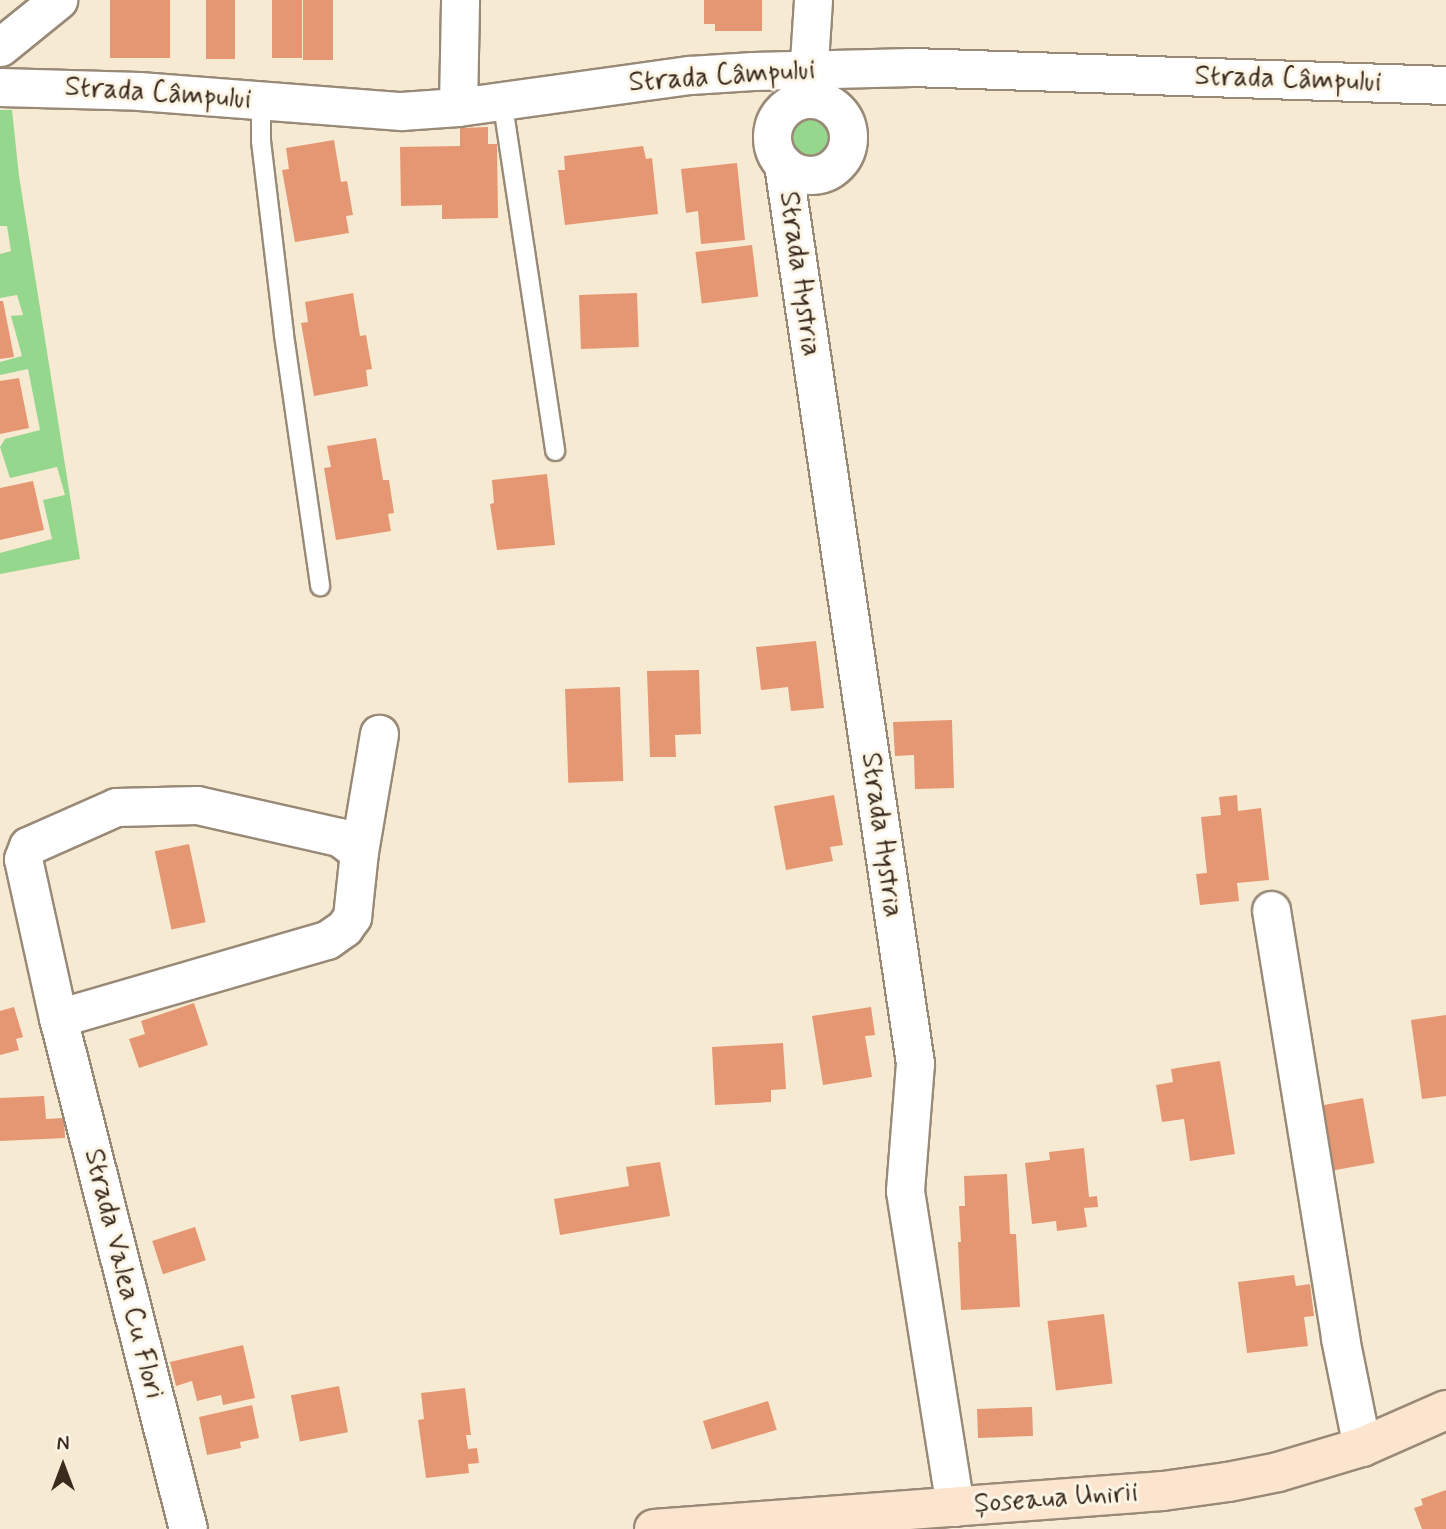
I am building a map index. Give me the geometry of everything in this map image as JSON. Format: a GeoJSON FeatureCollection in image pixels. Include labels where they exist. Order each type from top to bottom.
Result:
{"type":"FeatureCollection","features":[{"type":"Feature","properties":{"kind":"main road","name":"Șoseaua Unirii"},"geometry":{"type":"LineString","coordinates":[[654,1529],[1163,1491],[1228,1482],[1278,1472],[1362,1447],[1446,1410]]}},
{"type":"Feature","properties":{"kind":"street"},"geometry":{"type":"LineString","coordinates":[[0,47],[58,0]]}},
{"type":"Feature","properties":{"kind":"street"},"geometry":{"type":"LineString","coordinates":[[458,107],[460,0]]}},
{"type":"Feature","properties":{"kind":"street"},"geometry":{"type":"LineString","coordinates":[[808,84],[840,113],[846,124],[846,149],[830,169],[806,174],[783,163],[772,142],[772,130],[784,109],[808,84],[813,0]]}},
{"type":"Feature","properties":{"kind":"street","name":"Strada Câmpului"},"geometry":{"type":"LineString","coordinates":[[0,87],[125,91],[376,110],[458,107],[690,75],[808,84],[912,68],[1446,85]]}},
{"type":"Feature","properties":{"kind":"street","name":"Strada Hystria"},"geometry":{"type":"LineString","coordinates":[[783,163],[915,1063],[905,1191],[955,1507]]}},
{"type":"Feature","properties":{"kind":"street"},"geometry":{"type":"LineString","coordinates":[[58,1018],[327,940],[352,917],[359,852],[379,734]]}},
{"type":"Feature","properties":{"kind":"street","name":"Strada Valea Cu Flori"},"geometry":{"type":"LineString","coordinates":[[188,1529],[12,848],[28,846],[116,807],[197,804],[339,837],[359,852]]}},
{"type":"Feature","properties":{"kind":"street"},"geometry":{"type":"LineString","coordinates":[[1271,910],[1340,1338],[1362,1447]]}},
{"type":"Feature","properties":{"kind":"lane"},"geometry":{"type":"LineString","coordinates":[[502,99],[555,451]]}},
{"type":"Feature","properties":{"kind":"lane"},"geometry":{"type":"LineString","coordinates":[[261,101],[261,141],[284,335],[320,586]]}},
{"type":"Feature","properties":{"kind":"green space"},"geometry":{"type":"Polygon","coordinates":[[[0,110],[12,110],[19,176],[80,559],[0,574],[0,553],[52,539],[43,500],[65,495],[57,467],[10,478],[0,447],[5,439],[40,430],[28,369],[0,375],[0,362],[22,356],[11,316],[23,315],[17,295],[0,298],[0,254],[11,251],[7,226],[0,226],[0,110]]]}},
{"type":"Feature","properties":{"kind":"green space"},"geometry":{"type":"Polygon","coordinates":[[[811,118],[824,124],[830,137],[824,150],[811,156],[798,150],[792,137],[798,124],[811,118]]]}},
{"type":"Feature","properties":{"kind":"building"},"geometry":{"type":"Polygon","coordinates":[[[110,0],[170,0],[170,58],[110,58],[110,0]]]}},
{"type":"Feature","properties":{"kind":"building"},"geometry":{"type":"Polygon","coordinates":[[[206,0],[235,0],[235,59],[206,59],[206,0]]]}},
{"type":"Feature","properties":{"kind":"building"},"geometry":{"type":"Polygon","coordinates":[[[272,0],[302,0],[302,58],[272,58],[272,0]]]}},
{"type":"Feature","properties":{"kind":"building"},"geometry":{"type":"Polygon","coordinates":[[[303,0],[333,0],[333,60],[303,60],[303,0]]]}},
{"type":"Feature","properties":{"kind":"building"},"geometry":{"type":"Polygon","coordinates":[[[704,0],[762,0],[762,31],[715,31],[715,24],[704,24],[704,0]]]}},
{"type":"Feature","properties":{"kind":"building"},"geometry":{"type":"Polygon","coordinates":[[[488,127],[488,144],[497,144],[498,218],[442,219],[442,205],[401,206],[400,147],[460,146],[460,128],[488,127]]]}},
{"type":"Feature","properties":{"kind":"building"},"geometry":{"type":"Polygon","coordinates":[[[334,140],[341,182],[347,181],[353,215],[346,216],[349,233],[295,242],[282,170],[289,169],[286,148],[334,140]]]}},
{"type":"Feature","properties":{"kind":"building"},"geometry":{"type":"Polygon","coordinates":[[[643,146],[646,159],[652,158],[658,214],[565,225],[558,170],[565,170],[564,156],[643,146]]]}},
{"type":"Feature","properties":{"kind":"building"},"geometry":{"type":"Polygon","coordinates":[[[737,163],[745,240],[701,244],[698,211],[686,213],[681,169],[737,163]]]}},
{"type":"Feature","properties":{"kind":"building"},"geometry":{"type":"Polygon","coordinates":[[[752,245],[758,297],[702,304],[695,252],[752,245]]]}},
{"type":"Feature","properties":{"kind":"building"},"geometry":{"type":"Polygon","coordinates":[[[353,293],[360,336],[366,335],[372,369],[366,370],[368,386],[314,396],[301,323],[308,322],[305,302],[353,293]]]}},
{"type":"Feature","properties":{"kind":"building"},"geometry":{"type":"Polygon","coordinates":[[[637,293],[639,347],[581,349],[579,295],[637,293]]]}},
{"type":"Feature","properties":{"kind":"building"},"geometry":{"type":"Polygon","coordinates":[[[0,301],[3,301],[14,357],[0,359],[0,301]]]}},
{"type":"Feature","properties":{"kind":"building"},"geometry":{"type":"Polygon","coordinates":[[[19,378],[29,428],[0,434],[0,381],[19,378]]]}},
{"type":"Feature","properties":{"kind":"building"},"geometry":{"type":"Polygon","coordinates":[[[376,438],[383,480],[389,480],[394,513],[388,514],[391,531],[336,540],[324,468],[331,467],[327,446],[376,438]]]}},
{"type":"Feature","properties":{"kind":"building"},"geometry":{"type":"Polygon","coordinates":[[[547,474],[555,545],[497,550],[490,504],[494,503],[492,480],[547,474]]]}},
{"type":"Feature","properties":{"kind":"building"},"geometry":{"type":"Polygon","coordinates":[[[33,481],[44,530],[0,540],[0,488],[33,481]]]}},
{"type":"Feature","properties":{"kind":"building"},"geometry":{"type":"Polygon","coordinates":[[[816,641],[824,708],[791,711],[788,687],[761,690],[756,647],[816,641]]]}},
{"type":"Feature","properties":{"kind":"building"},"geometry":{"type":"Polygon","coordinates":[[[699,670],[701,734],[675,735],[676,757],[650,757],[647,671],[699,670]]]}},
{"type":"Feature","properties":{"kind":"building"},"geometry":{"type":"Polygon","coordinates":[[[620,687],[623,781],[568,783],[565,689],[620,687]]]}},
{"type":"Feature","properties":{"kind":"building"},"geometry":{"type":"Polygon","coordinates":[[[952,720],[954,788],[915,789],[914,755],[895,756],[893,722],[952,720]]]}},
{"type":"Feature","properties":{"kind":"building"},"geometry":{"type":"Polygon","coordinates":[[[834,795],[843,845],[830,847],[833,861],[786,870],[774,806],[834,795]]]}},
{"type":"Feature","properties":{"kind":"building"},"geometry":{"type":"Polygon","coordinates":[[[1237,795],[1238,811],[1261,808],[1269,880],[1237,883],[1239,901],[1200,905],[1196,874],[1207,873],[1201,817],[1221,815],[1219,797],[1237,795]]]}},
{"type":"Feature","properties":{"kind":"building"},"geometry":{"type":"Polygon","coordinates":[[[189,844],[206,922],[171,930],[155,851],[189,844]]]}},
{"type":"Feature","properties":{"kind":"building"},"geometry":{"type":"Polygon","coordinates":[[[194,1003],[208,1045],[139,1068],[129,1039],[145,1034],[141,1021],[194,1003]]]}},
{"type":"Feature","properties":{"kind":"building"},"geometry":{"type":"Polygon","coordinates":[[[14,1007],[23,1037],[16,1039],[19,1050],[0,1055],[0,1011],[14,1007]]]}},
{"type":"Feature","properties":{"kind":"building"},"geometry":{"type":"Polygon","coordinates":[[[871,1007],[875,1035],[865,1036],[872,1077],[823,1085],[812,1016],[871,1007]]]}},
{"type":"Feature","properties":{"kind":"building"},"geometry":{"type":"Polygon","coordinates":[[[1446,1015],[1446,1096],[1422,1099],[1411,1020],[1446,1015]]]}},
{"type":"Feature","properties":{"kind":"building"},"geometry":{"type":"Polygon","coordinates":[[[783,1043],[786,1089],[771,1090],[771,1102],[715,1105],[712,1047],[783,1043]]]}},
{"type":"Feature","properties":{"kind":"building"},"geometry":{"type":"Polygon","coordinates":[[[1220,1061],[1235,1154],[1190,1161],[1184,1119],[1162,1122],[1156,1085],[1173,1082],[1171,1069],[1220,1061]]]}},
{"type":"Feature","properties":{"kind":"building"},"geometry":{"type":"Polygon","coordinates":[[[44,1096],[46,1119],[64,1118],[65,1138],[0,1141],[0,1098],[44,1096]]]}},
{"type":"Feature","properties":{"kind":"building"},"geometry":{"type":"Polygon","coordinates":[[[1363,1098],[1374,1163],[1331,1171],[1320,1106],[1363,1098]]]}},
{"type":"Feature","properties":{"kind":"building"},"geometry":{"type":"Polygon","coordinates":[[[1084,1148],[1089,1197],[1097,1196],[1098,1207],[1084,1208],[1087,1227],[1057,1231],[1056,1221],[1032,1224],[1025,1163],[1050,1160],[1049,1152],[1084,1148]]]}},
{"type":"Feature","properties":{"kind":"building"},"geometry":{"type":"Polygon","coordinates":[[[660,1162],[670,1216],[560,1235],[554,1199],[629,1186],[626,1167],[660,1162]]]}},
{"type":"Feature","properties":{"kind":"building"},"geometry":{"type":"Polygon","coordinates":[[[1007,1174],[1010,1234],[1016,1234],[1020,1307],[961,1310],[958,1242],[961,1242],[959,1206],[965,1206],[964,1176],[1007,1174]]]}},
{"type":"Feature","properties":{"kind":"building"},"geometry":{"type":"Polygon","coordinates":[[[195,1227],[206,1260],[163,1274],[152,1241],[195,1227]]]}},
{"type":"Feature","properties":{"kind":"building"},"geometry":{"type":"Polygon","coordinates":[[[1294,1275],[1296,1286],[1310,1284],[1314,1316],[1304,1317],[1308,1346],[1247,1353],[1238,1282],[1294,1275]]]}},
{"type":"Feature","properties":{"kind":"building"},"geometry":{"type":"Polygon","coordinates":[[[1104,1314],[1113,1383],[1056,1390],[1047,1321],[1104,1314]]]}},
{"type":"Feature","properties":{"kind":"building"},"geometry":{"type":"Polygon","coordinates":[[[243,1345],[255,1398],[223,1405],[221,1395],[197,1401],[192,1381],[176,1386],[170,1362],[243,1345]]]}},
{"type":"Feature","properties":{"kind":"building"},"geometry":{"type":"Polygon","coordinates":[[[339,1386],[348,1432],[300,1441],[291,1395],[339,1386]]]}},
{"type":"Feature","properties":{"kind":"building"},"geometry":{"type":"Polygon","coordinates":[[[465,1388],[471,1435],[466,1435],[468,1449],[477,1448],[479,1463],[468,1464],[469,1473],[426,1478],[418,1420],[424,1419],[421,1393],[465,1388]]]}},
{"type":"Feature","properties":{"kind":"building"},"geometry":{"type":"Polygon","coordinates":[[[768,1401],[777,1430],[712,1450],[703,1421],[768,1401]]]}},
{"type":"Feature","properties":{"kind":"building"},"geometry":{"type":"Polygon","coordinates":[[[252,1405],[259,1438],[240,1442],[241,1448],[207,1455],[199,1417],[252,1405]]]}},
{"type":"Feature","properties":{"kind":"building"},"geometry":{"type":"Polygon","coordinates":[[[1032,1407],[1033,1436],[978,1438],[977,1409],[1032,1407]]]}},
{"type":"Feature","properties":{"kind":"building"},"geometry":{"type":"Polygon","coordinates":[[[1446,1490],[1446,1529],[1422,1529],[1414,1508],[1423,1505],[1421,1499],[1446,1490]]]}}]}
